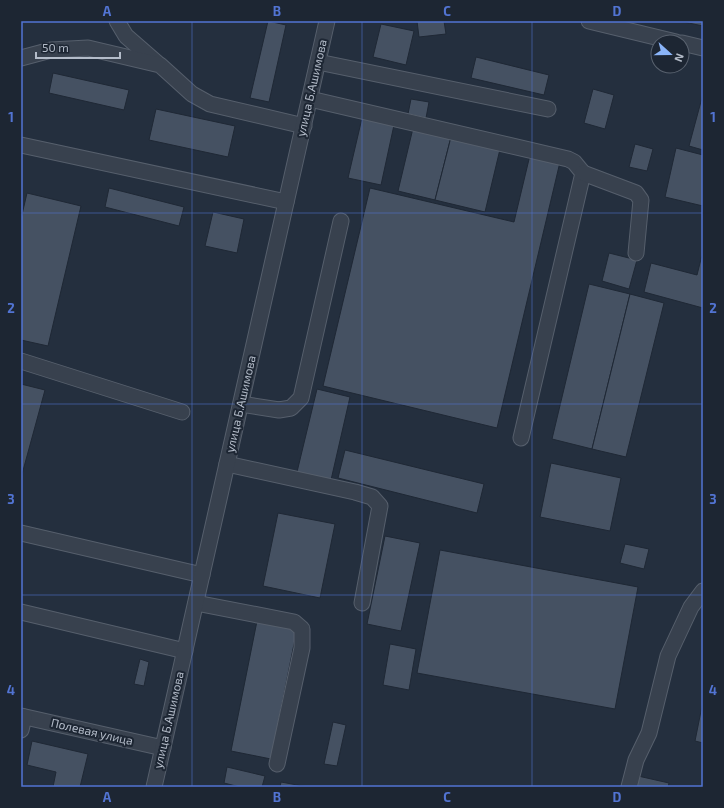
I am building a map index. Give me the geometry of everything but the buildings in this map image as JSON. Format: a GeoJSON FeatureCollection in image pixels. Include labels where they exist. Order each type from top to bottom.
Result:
{"type":"FeatureCollection","features":[{"type":"Feature","properties":{"kind":"street"},"geometry":{"type":"LineString","coordinates":[[117,21],[126,36],[192,94],[210,104],[304,126]]}},
{"type":"Feature","properties":{"kind":"street","name":"улица Б.Ашимова"},"geometry":{"type":"LineString","coordinates":[[154,787],[327,21]]}},
{"type":"Feature","properties":{"kind":"street"},"geometry":{"type":"LineString","coordinates":[[589,21],[650,36]]}},
{"type":"Feature","properties":{"kind":"street"},"geometry":{"type":"LineString","coordinates":[[690,45],[703,48]]}},
{"type":"Feature","properties":{"kind":"street"},"geometry":{"type":"LineString","coordinates":[[21,58],[51,50],[88,48],[160,66]]}},
{"type":"Feature","properties":{"kind":"street"},"geometry":{"type":"LineString","coordinates":[[318,62],[548,109]]}},
{"type":"Feature","properties":{"kind":"street"},"geometry":{"type":"LineString","coordinates":[[310,98],[568,159],[574,162],[583,173],[636,193],[640,196],[642,200],[636,253]]}},
{"type":"Feature","properties":{"kind":"street"},"geometry":{"type":"LineString","coordinates":[[21,145],[286,202]]}},
{"type":"Feature","properties":{"kind":"street"},"geometry":{"type":"LineString","coordinates":[[521,438],[583,173]]}},
{"type":"Feature","properties":{"kind":"street"},"geometry":{"type":"LineString","coordinates":[[241,404],[279,410],[291,408],[301,398],[341,221]]}},
{"type":"Feature","properties":{"kind":"street"},"geometry":{"type":"LineString","coordinates":[[21,361],[182,412]]}},
{"type":"Feature","properties":{"kind":"street"},"geometry":{"type":"LineString","coordinates":[[227,464],[372,497],[380,506],[362,603]]}},
{"type":"Feature","properties":{"kind":"street"},"geometry":{"type":"LineString","coordinates":[[21,533],[202,575]]}},
{"type":"Feature","properties":{"kind":"street"},"geometry":{"type":"LineString","coordinates":[[629,787],[636,760],[649,733],[668,656],[691,606],[703,591]]}},
{"type":"Feature","properties":{"kind":"street"},"geometry":{"type":"LineString","coordinates":[[196,603],[294,622],[302,630],[302,648],[277,764]]}},
{"type":"Feature","properties":{"kind":"street"},"geometry":{"type":"LineString","coordinates":[[21,612],[185,650]]}},
{"type":"Feature","properties":{"kind":"street","name":"Полевая улица"},"geometry":{"type":"LineString","coordinates":[[22,721],[163,748]]}}]}
